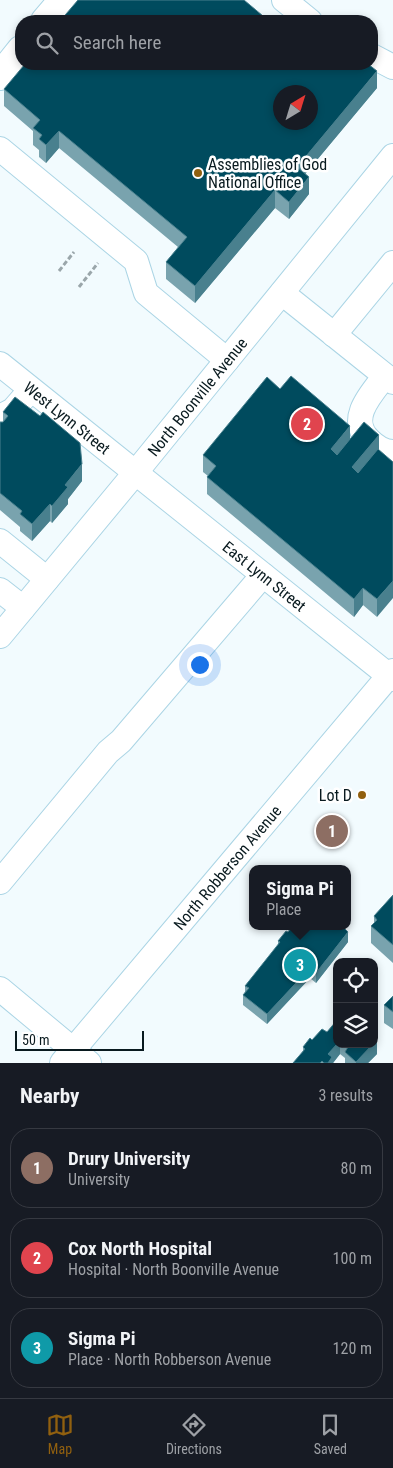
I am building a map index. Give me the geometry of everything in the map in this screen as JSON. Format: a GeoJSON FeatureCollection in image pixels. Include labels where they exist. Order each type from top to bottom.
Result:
{"type":"FeatureCollection","features":[{"type":"Feature","properties":{"kind":"main road"},"geometry":{"type":"LineString","coordinates":[[50,15],[63,0]]}},
{"type":"Feature","properties":{"kind":"main road"},"geometry":{"type":"LineString","coordinates":[[0,76],[15,57]]}},
{"type":"Feature","properties":{"kind":"street"},"geometry":{"type":"LineString","coordinates":[[284,0],[303,15]]}},
{"type":"Feature","properties":{"kind":"street"},"geometry":{"type":"LineString","coordinates":[[378,59],[393,66]]}},
{"type":"Feature","properties":{"kind":"street"},"geometry":{"type":"LineString","coordinates":[[0,149],[136,261],[146,293],[227,360]]}},
{"type":"Feature","properties":{"kind":"street","name":"North Boonville Avenue"},"geometry":{"type":"LineString","coordinates":[[0,636],[393,156]]}},
{"type":"Feature","properties":{"kind":"street"},"geometry":{"type":"LineString","coordinates":[[334,335],[393,263]]}},
{"type":"Feature","properties":{"kind":"street"},"geometry":{"type":"LineString","coordinates":[[282,292],[389,379],[369,397],[360,421],[360,430],[376,446],[386,452],[393,452]]}},
{"type":"Feature","properties":{"kind":"street","name":"West Lynn Street"},"geometry":{"type":"LineString","coordinates":[[0,364],[136,472]]}},
{"type":"Feature","properties":{"kind":"street"},"geometry":{"type":"LineString","coordinates":[[0,417],[13,410],[31,389]]}},
{"type":"Feature","properties":{"kind":"street","name":"East Lynn Street"},"geometry":{"type":"LineString","coordinates":[[136,472],[392,675]]}},
{"type":"Feature","properties":{"kind":"street"},"geometry":{"type":"LineString","coordinates":[[0,541],[47,579]]}},
{"type":"Feature","properties":{"kind":"street"},"geometry":{"type":"LineString","coordinates":[[0,882],[108,752],[121,741],[263,574]]}},
{"type":"Feature","properties":{"kind":"street"},"geometry":{"type":"LineString","coordinates":[[0,590],[23,608]]}},
{"type":"Feature","properties":{"kind":"street","name":"North Robberson Avenue"},"geometry":{"type":"LineString","coordinates":[[75,1059],[392,675]]}},
{"type":"Feature","properties":{"kind":"street"},"geometry":{"type":"LineString","coordinates":[[0,989],[75,1059]]}},
{"type":"Feature","properties":{"kind":"path"},"geometry":{"type":"LineString","coordinates":[[59,271],[74,252]]}},
{"type":"Feature","properties":{"kind":"path"},"geometry":{"type":"LineString","coordinates":[[79,287],[98,263]]}},
{"type":"Feature","properties":{"kind":"building"},"geometry":{"type":"Polygon","coordinates":[[[78,0],[244,0],[262,15],[65,15],[78,0]]]}},
{"type":"Feature","properties":{"kind":"building","name":"Assemblies of God National Office"},"geometry":{"type":"Polygon","coordinates":[[[20,70],[377,71],[297,167],[309,177],[289,202],[275,190],[195,286],[166,262],[187,237],[59,131],[46,145],[39,139],[42,135],[33,128],[40,120],[4,89],[20,70]]]}},
{"type":"Feature","properties":{"kind":"building"},"geometry":{"type":"Polygon","coordinates":[[[291,376],[350,426],[331,449],[337,455],[364,422],[379,435],[352,467],[358,473],[378,449],[393,462],[393,581],[377,599],[363,588],[354,599],[207,477],[216,466],[203,455],[267,377],[280,389],[291,376]]]}},
{"type":"Feature","properties":{"kind":"building"},"geometry":{"type":"Polygon","coordinates":[[[15,397],[40,416],[43,412],[80,443],[82,464],[65,485],[68,487],[52,506],[50,504],[32,524],[20,514],[22,511],[0,493],[0,422],[3,422],[8,416],[3,412],[15,397]]]}},
{"type":"Feature","properties":{"kind":"building"},"geometry":{"type":"Polygon","coordinates":[[[393,895],[393,945],[371,926],[377,920],[374,916],[393,895]]]}},
{"type":"Feature","properties":{"kind":"building"},"geometry":{"type":"Polygon","coordinates":[[[289,930],[346,930],[348,932],[316,973],[310,968],[267,1014],[243,995],[249,988],[245,986],[280,942],[278,941],[286,931],[288,932],[289,930]]]}},
{"type":"Feature","properties":{"kind":"building"},"geometry":{"type":"Polygon","coordinates":[[[393,996],[393,1012],[384,1005],[393,996]]]}},
{"type":"Feature","properties":{"kind":"building"},"geometry":{"type":"Polygon","coordinates":[[[333,1025],[333,1048],[328,1054],[332,1057],[328,1063],[322,1061],[320,1063],[293,1063],[305,1049],[303,1047],[310,1038],[312,1040],[322,1029],[327,1032],[333,1025]]]}},
{"type":"Feature","properties":{"kind":"building"},"geometry":{"type":"Polygon","coordinates":[[[347,1048],[369,1048],[356,1062],[345,1052],[347,1048]]]}},
{"type":"Feature","properties":{"kind":"place","name":"Assemblies of God National Office"},"geometry":{"type":"Point","coordinates":[198,173]}},
{"type":"Feature","properties":{"kind":"place","name":"Cox North Hospital"},"geometry":{"type":"Point","coordinates":[307,424]}},
{"type":"Feature","properties":{"kind":"place","name":"Lot D"},"geometry":{"type":"Point","coordinates":[362,795]}},
{"type":"Feature","properties":{"kind":"place","name":"Drury University"},"geometry":{"type":"Point","coordinates":[332,831]}},
{"type":"Feature","properties":{"kind":"place","name":"Sigma Pi"},"geometry":{"type":"Point","coordinates":[300,965]}}]}
